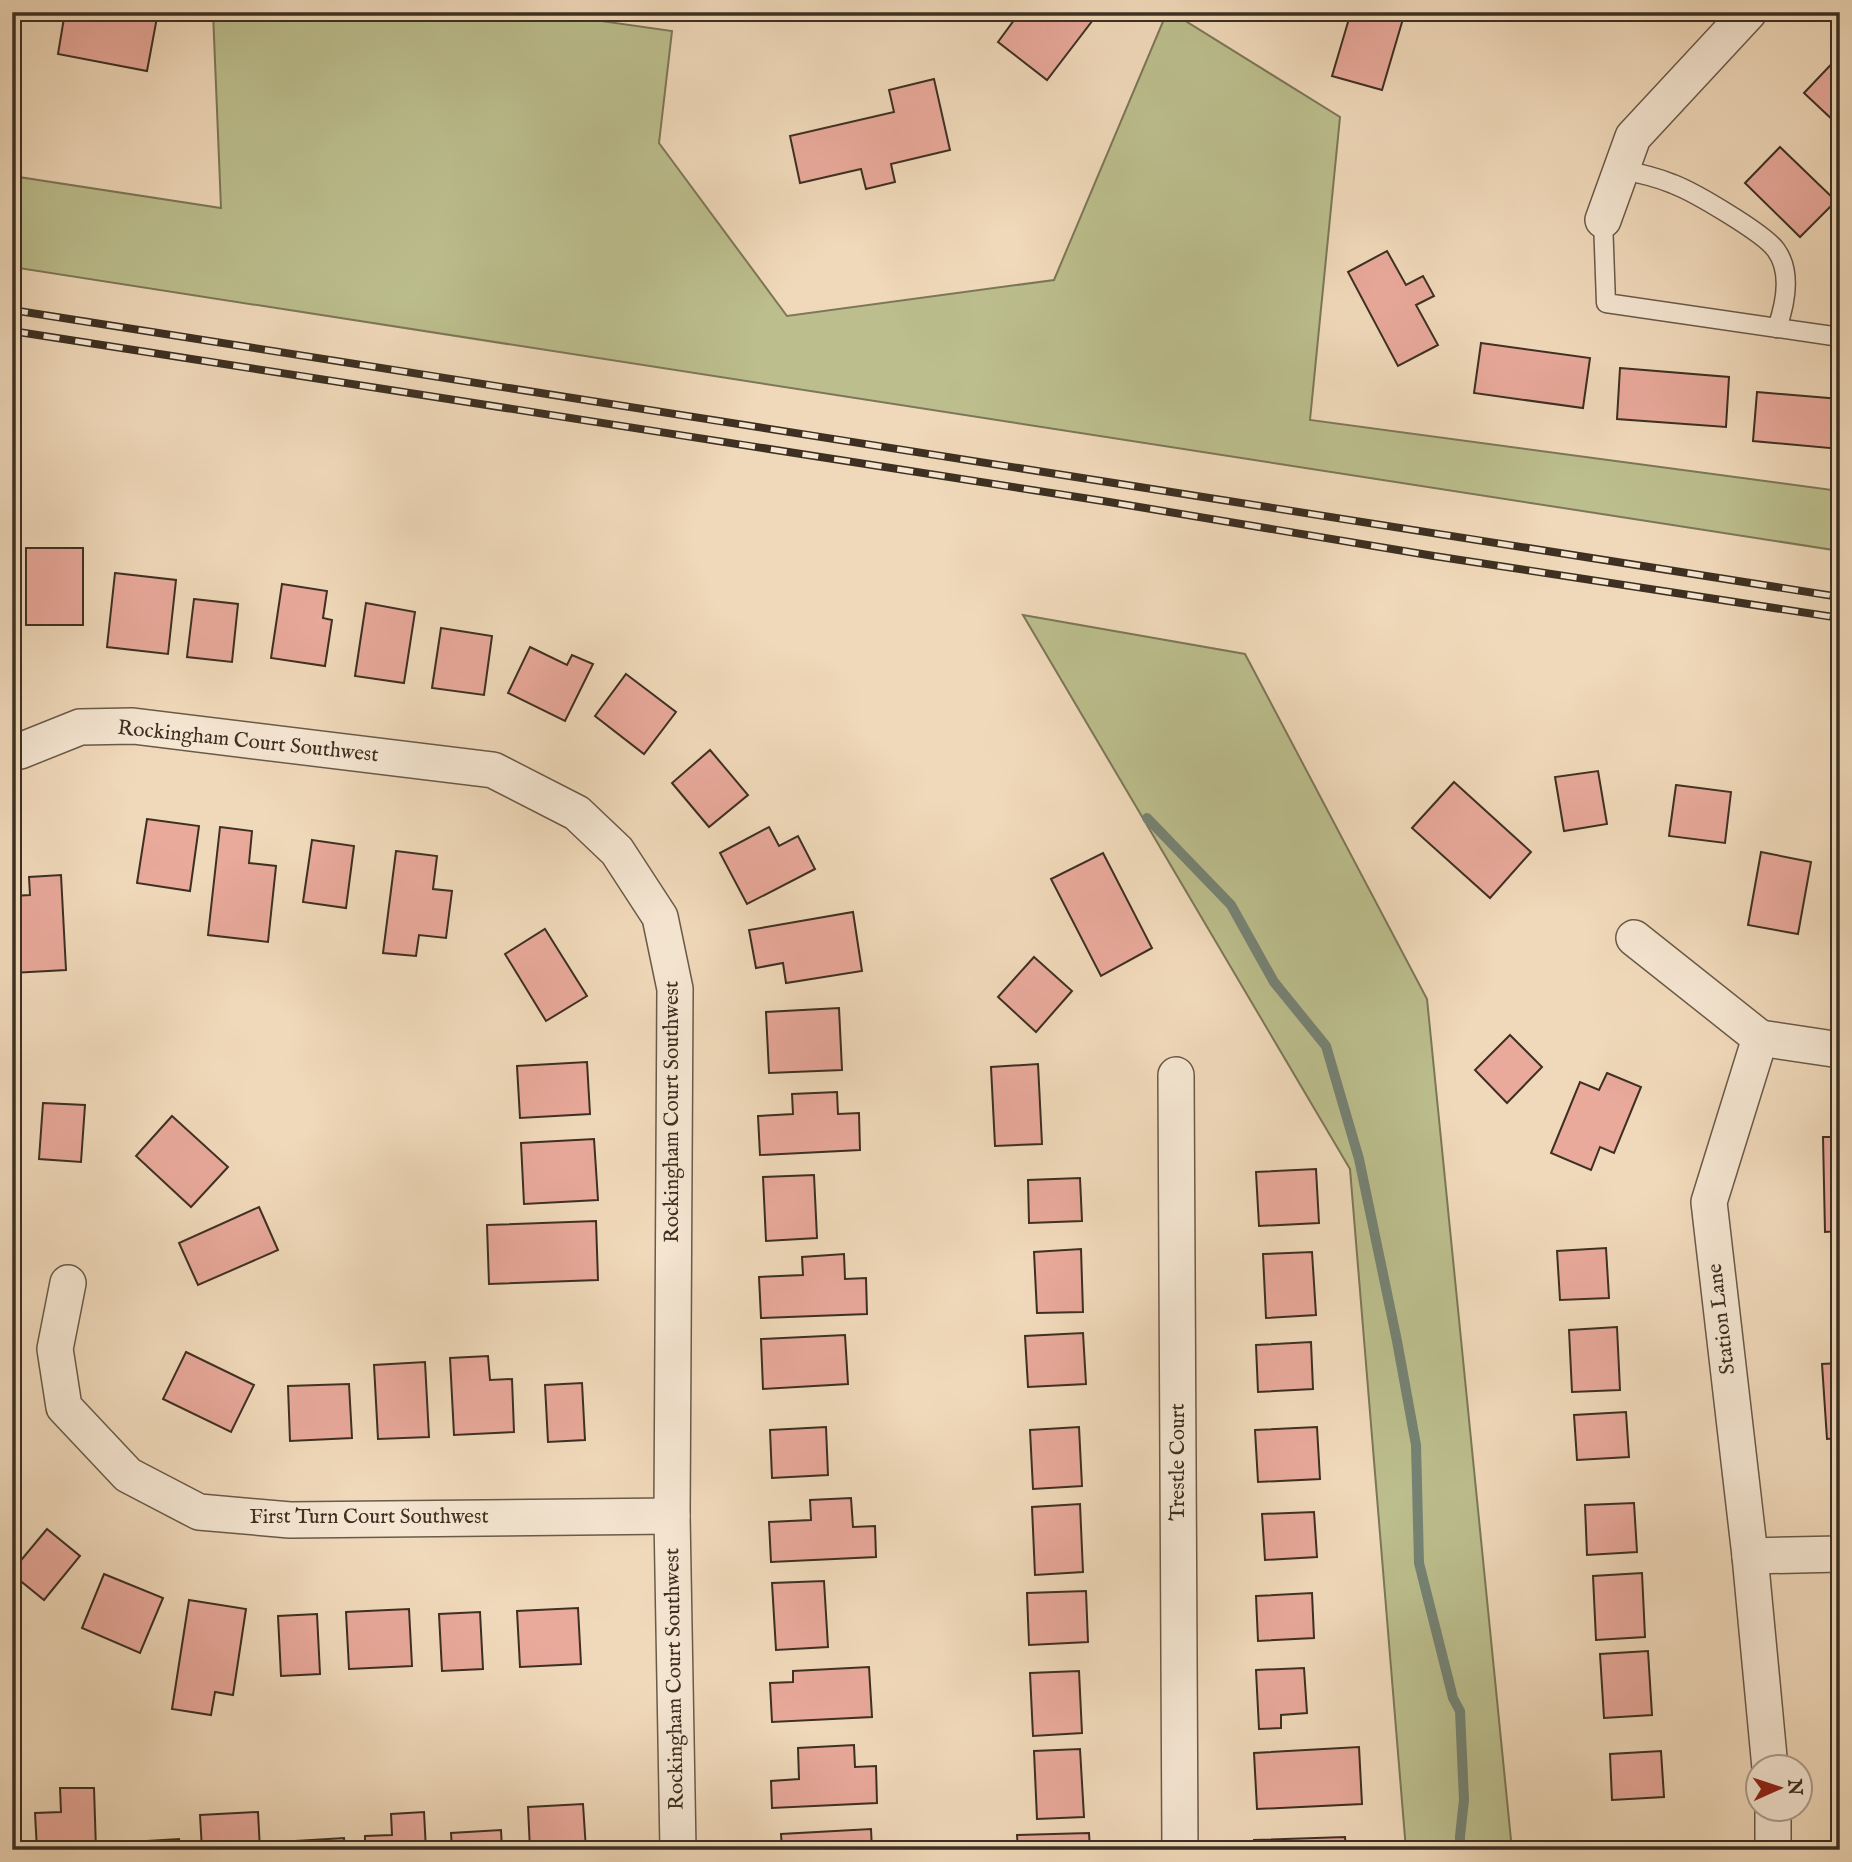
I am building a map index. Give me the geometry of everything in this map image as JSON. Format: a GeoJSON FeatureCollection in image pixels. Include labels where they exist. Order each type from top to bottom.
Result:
{"type":"FeatureCollection","features":[{"type":"Feature","properties":{"kind":"street"},"geometry":{"type":"LineString","coordinates":[[1603,220],[1633,137],[1749,12]]}},
{"type":"Feature","properties":{"kind":"street","name":"Rockingham Court Southwest"},"geometry":{"type":"LineString","coordinates":[[20,751],[80,727],[133,726],[493,770],[577,813],[617,851],[660,917],[675,989],[672,1516],[678,1850]]}},
{"type":"Feature","properties":{"kind":"street"},"geometry":{"type":"LineString","coordinates":[[1634,938],[1760,1038],[1840,1050]]}},
{"type":"Feature","properties":{"kind":"street","name":"Station Lane"},"geometry":{"type":"LineString","coordinates":[[1760,1038],[1709,1202],[1750,1556],[1769,1754]]}},
{"type":"Feature","properties":{"kind":"street","name":"Trestle Court"},"geometry":{"type":"LineString","coordinates":[[1176,1074],[1180,1850]]}},
{"type":"Feature","properties":{"kind":"street","name":"First Turn Court Southwest"},"geometry":{"type":"LineString","coordinates":[[68,1283],[55,1349],[64,1407],[128,1475],[200,1513],[290,1520],[672,1516]]}},
{"type":"Feature","properties":{"kind":"street"},"geometry":{"type":"LineString","coordinates":[[1750,1556],[1840,1554]]}},
{"type":"Feature","properties":{"kind":"street"},"geometry":{"type":"LineString","coordinates":[[1773,1824],[1773,1850]]}},
{"type":"Feature","properties":{"kind":"lane"},"geometry":{"type":"LineString","coordinates":[[1621,170],[1648,175],[1676,185],[1748,227],[1776,250],[1783,265],[1786,290],[1777,328]]}},
{"type":"Feature","properties":{"kind":"lane"},"geometry":{"type":"LineString","coordinates":[[1603,220],[1606,303],[1840,337]]}},
{"type":"Feature","properties":{"kind":"green space"},"geometry":{"type":"Polygon","coordinates":[[[213,12],[538,12],[672,31],[659,143],[787,316],[1054,280],[1167,12],[1171,12],[1340,117],[1310,420],[1840,491],[1840,551],[12,267],[12,176],[221,208],[213,12]]]}},
{"type":"Feature","properties":{"kind":"green space"},"geometry":{"type":"Polygon","coordinates":[[[1023,615],[1245,654],[1427,999],[1512,1850],[1406,1850],[1350,1169],[1023,615]]]}},
{"type":"Feature","properties":{"kind":"building"},"geometry":{"type":"Polygon","coordinates":[[[65,12],[158,12],[147,71],[58,54],[65,12]]]}},
{"type":"Feature","properties":{"kind":"building"},"geometry":{"type":"Polygon","coordinates":[[[1020,12],[1091,12],[1096,16],[1047,80],[998,42],[1020,12]]]}},
{"type":"Feature","properties":{"kind":"building"},"geometry":{"type":"Polygon","coordinates":[[[1351,12],[1405,12],[1382,90],[1332,76],[1351,12]]]}},
{"type":"Feature","properties":{"kind":"building"},"geometry":{"type":"Polygon","coordinates":[[[1840,55],[1840,119],[1836,123],[1804,93],[1840,55]]]}},
{"type":"Feature","properties":{"kind":"building"},"geometry":{"type":"Polygon","coordinates":[[[934,79],[950,150],[891,164],[895,182],[866,189],[861,169],[800,183],[790,136],[894,112],[889,90],[934,79]]]}},
{"type":"Feature","properties":{"kind":"building"},"geometry":{"type":"Polygon","coordinates":[[[1780,147],[1836,201],[1800,237],[1745,183],[1780,147]]]}},
{"type":"Feature","properties":{"kind":"building"},"geometry":{"type":"Polygon","coordinates":[[[1387,251],[1406,285],[1423,276],[1434,296],[1416,305],[1438,345],[1398,366],[1348,272],[1387,251]]]}},
{"type":"Feature","properties":{"kind":"building"},"geometry":{"type":"Polygon","coordinates":[[[1481,343],[1590,358],[1583,408],[1474,393],[1481,343]]]}},
{"type":"Feature","properties":{"kind":"building"},"geometry":{"type":"Polygon","coordinates":[[[1620,368],[1729,377],[1726,427],[1617,419],[1620,368]]]}},
{"type":"Feature","properties":{"kind":"building"},"geometry":{"type":"Polygon","coordinates":[[[1757,392],[1840,399],[1840,449],[1753,441],[1757,392]]]}},
{"type":"Feature","properties":{"kind":"building"},"geometry":{"type":"Polygon","coordinates":[[[26,548],[83,548],[83,625],[26,625],[26,548]]]}},
{"type":"Feature","properties":{"kind":"building"},"geometry":{"type":"Polygon","coordinates":[[[115,573],[176,580],[168,654],[107,647],[115,573]]]}},
{"type":"Feature","properties":{"kind":"building"},"geometry":{"type":"Polygon","coordinates":[[[282,584],[327,591],[323,618],[332,620],[325,666],[271,658],[282,584]]]}},
{"type":"Feature","properties":{"kind":"building"},"geometry":{"type":"Polygon","coordinates":[[[194,599],[238,604],[232,662],[187,657],[194,599]]]}},
{"type":"Feature","properties":{"kind":"building"},"geometry":{"type":"Polygon","coordinates":[[[366,603],[415,612],[404,683],[355,676],[366,603]]]}},
{"type":"Feature","properties":{"kind":"building"},"geometry":{"type":"Polygon","coordinates":[[[441,628],[492,636],[484,695],[432,688],[441,628]]]}},
{"type":"Feature","properties":{"kind":"building"},"geometry":{"type":"Polygon","coordinates":[[[530,647],[567,665],[572,655],[593,664],[565,721],[508,693],[530,647]]]}},
{"type":"Feature","properties":{"kind":"building"},"geometry":{"type":"Polygon","coordinates":[[[626,674],[676,712],[644,754],[595,716],[626,674]]]}},
{"type":"Feature","properties":{"kind":"building"},"geometry":{"type":"Polygon","coordinates":[[[710,750],[748,795],[709,827],[672,783],[710,750]]]}},
{"type":"Feature","properties":{"kind":"building"},"geometry":{"type":"Polygon","coordinates":[[[1598,771],[1607,824],[1564,831],[1555,777],[1598,771]]]}},
{"type":"Feature","properties":{"kind":"building"},"geometry":{"type":"Polygon","coordinates":[[[1454,782],[1531,852],[1490,898],[1412,828],[1454,782]]]}},
{"type":"Feature","properties":{"kind":"building"},"geometry":{"type":"Polygon","coordinates":[[[1676,785],[1731,792],[1725,843],[1669,836],[1676,785]]]}},
{"type":"Feature","properties":{"kind":"building"},"geometry":{"type":"Polygon","coordinates":[[[147,819],[199,826],[190,891],[137,883],[147,819]]]}},
{"type":"Feature","properties":{"kind":"building"},"geometry":{"type":"Polygon","coordinates":[[[220,827],[252,831],[249,863],[276,866],[268,942],[208,935],[220,827]]]}},
{"type":"Feature","properties":{"kind":"building"},"geometry":{"type":"Polygon","coordinates":[[[769,827],[779,846],[798,836],[815,869],[747,904],[720,853],[769,827]]]}},
{"type":"Feature","properties":{"kind":"building"},"geometry":{"type":"Polygon","coordinates":[[[312,840],[354,846],[346,908],[303,902],[312,840]]]}},
{"type":"Feature","properties":{"kind":"building"},"geometry":{"type":"Polygon","coordinates":[[[396,851],[437,856],[433,889],[452,891],[446,938],[419,935],[416,956],[383,953],[396,851]]]}},
{"type":"Feature","properties":{"kind":"building"},"geometry":{"type":"Polygon","coordinates":[[[1761,852],[1811,862],[1798,934],[1748,925],[1761,852]]]}},
{"type":"Feature","properties":{"kind":"building"},"geometry":{"type":"Polygon","coordinates":[[[1103,853],[1152,948],[1101,976],[1051,879],[1103,853]]]}},
{"type":"Feature","properties":{"kind":"building"},"geometry":{"type":"Polygon","coordinates":[[[61,875],[66,970],[12,973],[12,896],[30,895],[29,877],[61,875]]]}},
{"type":"Feature","properties":{"kind":"building"},"geometry":{"type":"Polygon","coordinates":[[[853,912],[862,971],[786,983],[783,963],[756,968],[749,930],[853,912]]]}},
{"type":"Feature","properties":{"kind":"building"},"geometry":{"type":"Polygon","coordinates":[[[545,929],[587,996],[546,1021],[505,954],[545,929]]]}},
{"type":"Feature","properties":{"kind":"building"},"geometry":{"type":"Polygon","coordinates":[[[1034,957],[1072,991],[1036,1032],[998,997],[1034,957]]]}},
{"type":"Feature","properties":{"kind":"building"},"geometry":{"type":"Polygon","coordinates":[[[839,1008],[842,1070],[769,1073],[766,1012],[839,1008]]]}},
{"type":"Feature","properties":{"kind":"building"},"geometry":{"type":"Polygon","coordinates":[[[1510,1035],[1542,1067],[1507,1103],[1475,1070],[1510,1035]]]}},
{"type":"Feature","properties":{"kind":"building"},"geometry":{"type":"Polygon","coordinates":[[[587,1062],[590,1114],[520,1118],[517,1066],[587,1062]]]}},
{"type":"Feature","properties":{"kind":"building"},"geometry":{"type":"Polygon","coordinates":[[[1038,1064],[1042,1144],[995,1146],[991,1067],[1038,1064]]]}},
{"type":"Feature","properties":{"kind":"building"},"geometry":{"type":"Polygon","coordinates":[[[1607,1073],[1641,1087],[1614,1153],[1600,1147],[1591,1170],[1551,1153],[1580,1082],[1599,1090],[1607,1073]]]}},
{"type":"Feature","properties":{"kind":"building"},"geometry":{"type":"Polygon","coordinates":[[[837,1092],[838,1114],[859,1113],[860,1150],[760,1155],[758,1116],[793,1114],[792,1094],[837,1092]]]}},
{"type":"Feature","properties":{"kind":"building"},"geometry":{"type":"Polygon","coordinates":[[[43,1103],[85,1105],[81,1162],[39,1159],[43,1103]]]}},
{"type":"Feature","properties":{"kind":"building"},"geometry":{"type":"Polygon","coordinates":[[[172,1116],[228,1167],[191,1207],[136,1156],[172,1116]]]}},
{"type":"Feature","properties":{"kind":"building"},"geometry":{"type":"Polygon","coordinates":[[[1823,1137],[1840,1137],[1840,1231],[1825,1232],[1823,1137]]]}},
{"type":"Feature","properties":{"kind":"building"},"geometry":{"type":"Polygon","coordinates":[[[594,1139],[598,1200],[524,1204],[521,1143],[594,1139]]]}},
{"type":"Feature","properties":{"kind":"building"},"geometry":{"type":"Polygon","coordinates":[[[1316,1169],[1319,1223],[1259,1226],[1256,1172],[1316,1169]]]}},
{"type":"Feature","properties":{"kind":"building"},"geometry":{"type":"Polygon","coordinates":[[[814,1175],[817,1238],[766,1241],[763,1177],[814,1175]]]}},
{"type":"Feature","properties":{"kind":"building"},"geometry":{"type":"Polygon","coordinates":[[[1080,1178],[1082,1221],[1029,1223],[1028,1180],[1080,1178]]]}},
{"type":"Feature","properties":{"kind":"building"},"geometry":{"type":"Polygon","coordinates":[[[259,1207],[278,1250],[198,1285],[179,1243],[259,1207]]]}},
{"type":"Feature","properties":{"kind":"building"},"geometry":{"type":"Polygon","coordinates":[[[596,1221],[598,1280],[489,1284],[487,1225],[596,1221]]]}},
{"type":"Feature","properties":{"kind":"building"},"geometry":{"type":"Polygon","coordinates":[[[1606,1248],[1609,1298],[1560,1300],[1557,1251],[1606,1248]]]}},
{"type":"Feature","properties":{"kind":"building"},"geometry":{"type":"Polygon","coordinates":[[[1081,1249],[1083,1312],[1037,1313],[1034,1252],[1081,1249]]]}},
{"type":"Feature","properties":{"kind":"building"},"geometry":{"type":"Polygon","coordinates":[[[1312,1252],[1316,1315],[1266,1318],[1263,1254],[1312,1252]]]}},
{"type":"Feature","properties":{"kind":"building"},"geometry":{"type":"Polygon","coordinates":[[[844,1254],[845,1279],[866,1278],[867,1314],[761,1318],[759,1277],[803,1275],[802,1257],[844,1254]]]}},
{"type":"Feature","properties":{"kind":"building"},"geometry":{"type":"Polygon","coordinates":[[[1617,1327],[1620,1390],[1572,1392],[1569,1330],[1617,1327]]]}},
{"type":"Feature","properties":{"kind":"building"},"geometry":{"type":"Polygon","coordinates":[[[1083,1333],[1086,1384],[1028,1387],[1025,1336],[1083,1333]]]}},
{"type":"Feature","properties":{"kind":"building"},"geometry":{"type":"Polygon","coordinates":[[[845,1335],[848,1384],[763,1389],[761,1339],[845,1335]]]}},
{"type":"Feature","properties":{"kind":"building"},"geometry":{"type":"Polygon","coordinates":[[[1311,1342],[1313,1389],[1258,1392],[1256,1345],[1311,1342]]]}},
{"type":"Feature","properties":{"kind":"building"},"geometry":{"type":"Polygon","coordinates":[[[186,1352],[254,1385],[231,1432],[163,1399],[186,1352]]]}},
{"type":"Feature","properties":{"kind":"building"},"geometry":{"type":"Polygon","coordinates":[[[488,1356],[490,1380],[512,1379],[514,1432],[454,1435],[450,1358],[488,1356]]]}},
{"type":"Feature","properties":{"kind":"building"},"geometry":{"type":"Polygon","coordinates":[[[425,1362],[429,1437],[378,1439],[374,1365],[425,1362]]]}},
{"type":"Feature","properties":{"kind":"building"},"geometry":{"type":"Polygon","coordinates":[[[1840,1363],[1840,1438],[1827,1439],[1822,1364],[1840,1363]]]}},
{"type":"Feature","properties":{"kind":"building"},"geometry":{"type":"Polygon","coordinates":[[[582,1383],[585,1440],[548,1442],[545,1385],[582,1383]]]}},
{"type":"Feature","properties":{"kind":"building"},"geometry":{"type":"Polygon","coordinates":[[[349,1384],[352,1438],[290,1441],[288,1386],[349,1384]]]}},
{"type":"Feature","properties":{"kind":"building"},"geometry":{"type":"Polygon","coordinates":[[[1626,1412],[1629,1457],[1577,1460],[1574,1415],[1626,1412]]]}},
{"type":"Feature","properties":{"kind":"building"},"geometry":{"type":"Polygon","coordinates":[[[826,1427],[828,1475],[772,1478],[770,1430],[826,1427]]]}},
{"type":"Feature","properties":{"kind":"building"},"geometry":{"type":"Polygon","coordinates":[[[1079,1427],[1082,1486],[1033,1489],[1030,1430],[1079,1427]]]}},
{"type":"Feature","properties":{"kind":"building"},"geometry":{"type":"Polygon","coordinates":[[[1317,1427],[1320,1479],[1258,1482],[1255,1430],[1317,1427]]]}},
{"type":"Feature","properties":{"kind":"building"},"geometry":{"type":"Polygon","coordinates":[[[851,1498],[853,1527],[875,1526],[876,1557],[771,1562],[769,1522],[811,1520],[810,1500],[851,1498]]]}},
{"type":"Feature","properties":{"kind":"building"},"geometry":{"type":"Polygon","coordinates":[[[1634,1503],[1637,1552],[1587,1555],[1585,1505],[1634,1503]]]}},
{"type":"Feature","properties":{"kind":"building"},"geometry":{"type":"Polygon","coordinates":[[[1080,1504],[1083,1572],[1035,1575],[1032,1507],[1080,1504]]]}},
{"type":"Feature","properties":{"kind":"building"},"geometry":{"type":"Polygon","coordinates":[[[1314,1512],[1317,1557],[1265,1560],[1262,1514],[1314,1512]]]}},
{"type":"Feature","properties":{"kind":"building"},"geometry":{"type":"Polygon","coordinates":[[[47,1529],[80,1556],[44,1600],[12,1574],[12,1571],[47,1529]]]}},
{"type":"Feature","properties":{"kind":"building"},"geometry":{"type":"Polygon","coordinates":[[[1642,1573],[1645,1637],[1596,1640],[1593,1576],[1642,1573]]]}},
{"type":"Feature","properties":{"kind":"building"},"geometry":{"type":"Polygon","coordinates":[[[104,1574],[163,1598],[140,1653],[82,1628],[104,1574]]]}},
{"type":"Feature","properties":{"kind":"building"},"geometry":{"type":"Polygon","coordinates":[[[824,1581],[828,1647],[776,1650],[772,1583],[824,1581]]]}},
{"type":"Feature","properties":{"kind":"building"},"geometry":{"type":"Polygon","coordinates":[[[1086,1591],[1088,1642],[1029,1645],[1027,1593],[1086,1591]]]}},
{"type":"Feature","properties":{"kind":"building"},"geometry":{"type":"Polygon","coordinates":[[[1312,1593],[1314,1638],[1258,1641],[1256,1596],[1312,1593]]]}},
{"type":"Feature","properties":{"kind":"building"},"geometry":{"type":"Polygon","coordinates":[[[189,1600],[246,1609],[233,1695],[215,1692],[211,1715],[172,1709],[189,1600]]]}},
{"type":"Feature","properties":{"kind":"building"},"geometry":{"type":"Polygon","coordinates":[[[578,1608],[581,1664],[520,1667],[517,1611],[578,1608]]]}},
{"type":"Feature","properties":{"kind":"building"},"geometry":{"type":"Polygon","coordinates":[[[409,1609],[412,1666],[349,1669],[346,1612],[409,1609]]]}},
{"type":"Feature","properties":{"kind":"building"},"geometry":{"type":"Polygon","coordinates":[[[480,1612],[483,1669],[442,1671],[439,1614],[480,1612]]]}},
{"type":"Feature","properties":{"kind":"building"},"geometry":{"type":"Polygon","coordinates":[[[317,1614],[320,1674],[281,1676],[278,1616],[317,1614]]]}},
{"type":"Feature","properties":{"kind":"building"},"geometry":{"type":"Polygon","coordinates":[[[1648,1651],[1652,1715],[1604,1718],[1600,1654],[1648,1651]]]}},
{"type":"Feature","properties":{"kind":"building"},"geometry":{"type":"Polygon","coordinates":[[[869,1667],[872,1717],[772,1722],[770,1683],[793,1682],[793,1671],[869,1667]]]}},
{"type":"Feature","properties":{"kind":"building"},"geometry":{"type":"Polygon","coordinates":[[[1304,1668],[1307,1713],[1281,1715],[1281,1728],[1259,1729],[1256,1670],[1304,1668]]]}},
{"type":"Feature","properties":{"kind":"building"},"geometry":{"type":"Polygon","coordinates":[[[1079,1671],[1082,1733],[1033,1736],[1030,1673],[1079,1671]]]}},
{"type":"Feature","properties":{"kind":"building"},"geometry":{"type":"Polygon","coordinates":[[[854,1745],[855,1767],[876,1766],[877,1803],[772,1808],[771,1781],[799,1779],[798,1748],[854,1745]]]}},
{"type":"Feature","properties":{"kind":"building"},"geometry":{"type":"Polygon","coordinates":[[[1359,1747],[1362,1804],[1257,1809],[1254,1753],[1359,1747]]]}},
{"type":"Feature","properties":{"kind":"building"},"geometry":{"type":"Polygon","coordinates":[[[1080,1749],[1084,1817],[1037,1819],[1034,1751],[1080,1749]]]}},
{"type":"Feature","properties":{"kind":"building"},"geometry":{"type":"Polygon","coordinates":[[[1661,1751],[1664,1797],[1612,1800],[1610,1754],[1661,1751]]]}},
{"type":"Feature","properties":{"kind":"building"},"geometry":{"type":"Polygon","coordinates":[[[60,1788],[94,1788],[96,1850],[37,1850],[35,1813],[61,1812],[60,1788]]]}},
{"type":"Feature","properties":{"kind":"building"},"geometry":{"type":"Polygon","coordinates":[[[583,1804],[586,1850],[530,1850],[528,1807],[583,1804]]]}},
{"type":"Feature","properties":{"kind":"building"},"geometry":{"type":"Polygon","coordinates":[[[258,1812],[260,1850],[202,1850],[200,1815],[258,1812]]]}},
{"type":"Feature","properties":{"kind":"building"},"geometry":{"type":"Polygon","coordinates":[[[424,1812],[426,1850],[365,1850],[365,1836],[392,1835],[391,1814],[424,1812]]]}},
{"type":"Feature","properties":{"kind":"building"},"geometry":{"type":"Polygon","coordinates":[[[871,1829],[872,1850],[782,1850],[781,1834],[871,1829]]]}},
{"type":"Feature","properties":{"kind":"building"},"geometry":{"type":"Polygon","coordinates":[[[501,1830],[502,1850],[452,1850],[451,1833],[501,1830]]]}},
{"type":"Feature","properties":{"kind":"building"},"geometry":{"type":"Polygon","coordinates":[[[1089,1833],[1090,1850],[1018,1850],[1017,1835],[1089,1833]]]}},
{"type":"Feature","properties":{"kind":"building"},"geometry":{"type":"Polygon","coordinates":[[[1345,1837],[1346,1850],[1254,1850],[1254,1840],[1345,1837]]]}},
{"type":"Feature","properties":{"kind":"building"},"geometry":{"type":"Polygon","coordinates":[[[344,1838],[345,1850],[280,1850],[279,1842],[344,1838]]]}},
{"type":"Feature","properties":{"kind":"building"},"geometry":{"type":"Polygon","coordinates":[[[179,1839],[180,1850],[114,1850],[114,1843],[179,1839]]]}},
{"type":"Feature","properties":{"kind":"building"},"geometry":{"type":"Polygon","coordinates":[[[1669,1841],[1669,1850],[1618,1850],[1618,1844],[1669,1841]]]}},
{"type":"Feature","properties":{"kind":"waterway"},"geometry":{"type":"LineString","coordinates":[[1147,818],[1231,905],[1274,982],[1326,1046],[1359,1159],[1416,1445],[1419,1563],[1453,1698],[1460,1711],[1464,1800],[1460,1850]]}},
{"type":"Feature","properties":{"kind":"railway"},"geometry":{"type":"LineString","coordinates":[[12,310],[1840,597]]}},
{"type":"Feature","properties":{"kind":"railway"},"geometry":{"type":"LineString","coordinates":[[12,331],[1840,618]]}}]}
